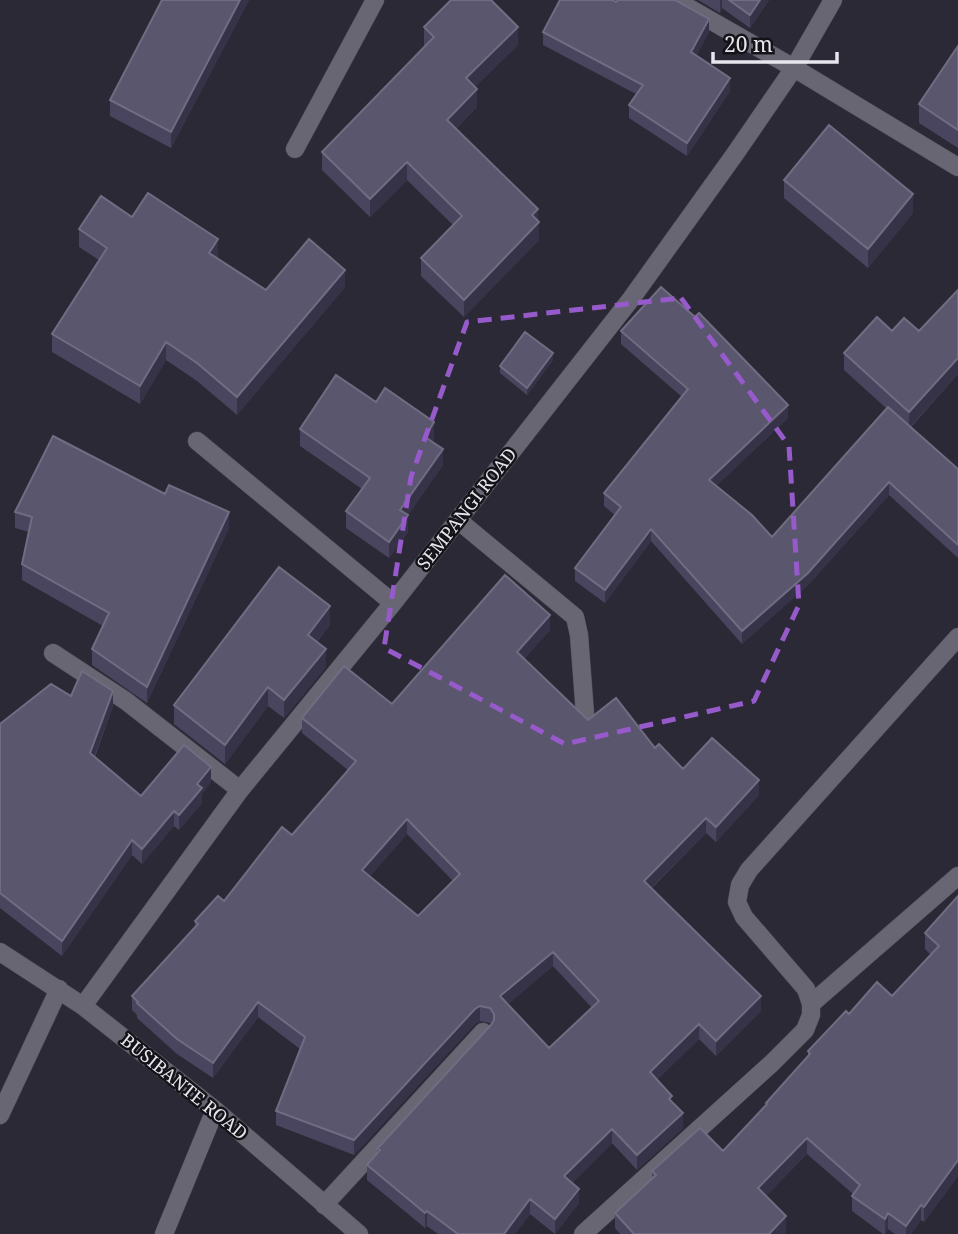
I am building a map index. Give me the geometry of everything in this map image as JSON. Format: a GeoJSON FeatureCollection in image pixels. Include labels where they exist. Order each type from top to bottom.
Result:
{"type":"FeatureCollection","features":[{"type":"Feature","properties":{"kind":"street"},"geometry":{"type":"LineString","coordinates":[[295,149],[375,0]]}},
{"type":"Feature","properties":{"kind":"street"},"geometry":{"type":"LineString","coordinates":[[675,0],[958,167]]}},
{"type":"Feature","properties":{"kind":"street","name":"SEMPANGI ROAD"},"geometry":{"type":"LineString","coordinates":[[83,1006],[240,790],[393,603],[631,299],[794,68],[833,0]]}},
{"type":"Feature","properties":{"kind":"street"},"geometry":{"type":"LineString","coordinates":[[197,441],[393,603]]}},
{"type":"Feature","properties":{"kind":"street"},"geometry":{"type":"LineString","coordinates":[[459,520],[575,617],[579,635],[585,714]]}},
{"type":"Feature","properties":{"kind":"street"},"geometry":{"type":"LineString","coordinates":[[583,1234],[806,1030],[811,1016],[811,1004],[806,989],[744,917],[737,902],[740,885],[749,870],[958,637]]}},
{"type":"Feature","properties":{"kind":"street"},"geometry":{"type":"LineString","coordinates":[[53,653],[126,701],[240,790]]}},
{"type":"Feature","properties":{"kind":"street"},"geometry":{"type":"LineString","coordinates":[[811,1004],[958,876]]}},
{"type":"Feature","properties":{"kind":"street","name":"BUSIBANTE ROAD"},"geometry":{"type":"LineString","coordinates":[[0,952],[83,1006],[215,1110],[359,1234]]}},
{"type":"Feature","properties":{"kind":"street"},"geometry":{"type":"LineString","coordinates":[[0,1115],[59,989]]}},
{"type":"Feature","properties":{"kind":"street"},"geometry":{"type":"LineString","coordinates":[[324,1205],[483,1032]]}},
{"type":"Feature","properties":{"kind":"street"},"geometry":{"type":"LineString","coordinates":[[164,1234],[215,1110]]}},
{"type":"Feature","properties":{"kind":"highlighted area"},"geometry":{"type":"Polygon","coordinates":[[[681,298],[789,446],[799,605],[754,701],[565,744],[384,648],[411,477],[467,322],[681,298]]]}},
{"type":"Feature","properties":{"kind":"building"},"geometry":{"type":"Polygon","coordinates":[[[162,0],[240,0],[171,132],[110,100],[162,0]]]}},
{"type":"Feature","properties":{"kind":"building"},"geometry":{"type":"Polygon","coordinates":[[[451,0],[491,0],[518,27],[466,78],[477,89],[447,120],[538,209],[532,215],[539,222],[464,300],[421,258],[462,216],[407,162],[370,199],[322,152],[434,37],[424,27],[451,0]]]}},
{"type":"Feature","properties":{"kind":"building"},"geometry":{"type":"Polygon","coordinates":[[[560,0],[675,0],[709,19],[691,52],[730,78],[687,143],[629,105],[643,85],[543,32],[560,0]]]}},
{"type":"Feature","properties":{"kind":"building"},"geometry":{"type":"Polygon","coordinates":[[[729,0],[760,0],[750,15],[729,0]]]}},
{"type":"Feature","properties":{"kind":"building"},"geometry":{"type":"Polygon","coordinates":[[[958,46],[958,130],[919,104],[958,46]]]}},
{"type":"Feature","properties":{"kind":"building"},"geometry":{"type":"Polygon","coordinates":[[[829,125],[913,194],[868,249],[784,180],[829,125]]]}},
{"type":"Feature","properties":{"kind":"building"},"geometry":{"type":"Polygon","coordinates":[[[148,193],[218,239],[209,253],[266,290],[309,239],[345,270],[237,397],[197,363],[166,342],[140,386],[52,334],[107,248],[79,229],[101,196],[132,217],[148,193]]]}},
{"type":"Feature","properties":{"kind":"building"},"geometry":{"type":"Polygon","coordinates":[[[661,287],[695,317],[699,313],[788,405],[709,480],[752,515],[772,537],[888,407],[958,469],[958,545],[889,482],[808,573],[742,631],[651,529],[605,590],[575,568],[621,507],[604,493],[688,389],[621,331],[661,287]]]}},
{"type":"Feature","properties":{"kind":"building"},"geometry":{"type":"Polygon","coordinates":[[[958,290],[958,358],[909,412],[844,353],[877,317],[892,331],[904,318],[919,331],[958,290]]]}},
{"type":"Feature","properties":{"kind":"building"},"geometry":{"type":"Polygon","coordinates":[[[525,332],[553,353],[527,388],[500,366],[525,332]]]}},
{"type":"Feature","properties":{"kind":"building"},"geometry":{"type":"Polygon","coordinates":[[[336,375],[376,402],[385,388],[434,422],[425,437],[443,449],[400,510],[408,515],[389,542],[346,511],[370,478],[300,429],[336,375]]]}},
{"type":"Feature","properties":{"kind":"building"},"geometry":{"type":"Polygon","coordinates":[[[53,436],[165,494],[169,485],[229,512],[147,687],[92,649],[109,613],[22,564],[32,517],[15,512],[53,436]]]}},
{"type":"Feature","properties":{"kind":"building"},"geometry":{"type":"Polygon","coordinates":[[[279,567],[330,606],[308,635],[326,649],[284,700],[268,687],[225,745],[174,705],[279,567]]]}},
{"type":"Feature","properties":{"kind":"building"},"geometry":{"type":"Polygon","coordinates":[[[505,575],[550,615],[517,652],[588,720],[616,698],[655,748],[659,744],[683,769],[712,738],[759,780],[716,827],[706,818],[644,881],[761,996],[716,1041],[699,1024],[650,1072],[672,1096],[669,1099],[683,1113],[637,1155],[612,1129],[564,1176],[579,1189],[555,1219],[530,1199],[504,1234],[458,1234],[427,1211],[425,1213],[367,1165],[380,1150],[377,1149],[491,1025],[494,1014],[490,1008],[480,1006],[475,1009],[354,1140],[276,1111],[305,1037],[258,1002],[213,1063],[177,1039],[132,996],[198,924],[195,921],[218,896],[224,901],[282,827],[292,835],[356,761],[302,718],[344,666],[392,704],[505,575]],[[407,819],[362,870],[418,916],[460,874],[407,819]],[[553,952],[500,996],[549,1048],[599,1001],[553,952]]]}},
{"type":"Feature","properties":{"kind":"building"},"geometry":{"type":"Polygon","coordinates":[[[82,671],[113,691],[90,753],[141,796],[184,745],[211,767],[197,784],[202,788],[179,815],[174,811],[142,849],[132,840],[62,941],[0,893],[0,724],[51,684],[71,696],[82,671]]]}},
{"type":"Feature","properties":{"kind":"building"},"geometry":{"type":"Polygon","coordinates":[[[958,896],[958,1160],[924,1207],[921,1205],[906,1226],[888,1213],[885,1219],[852,1196],[860,1185],[807,1138],[758,1188],[786,1216],[769,1234],[634,1234],[615,1213],[656,1175],[652,1171],[700,1128],[723,1151],[810,1054],[808,1051],[846,1011],[849,1014],[877,982],[892,996],[939,946],[925,933],[958,896]]]}}]}
